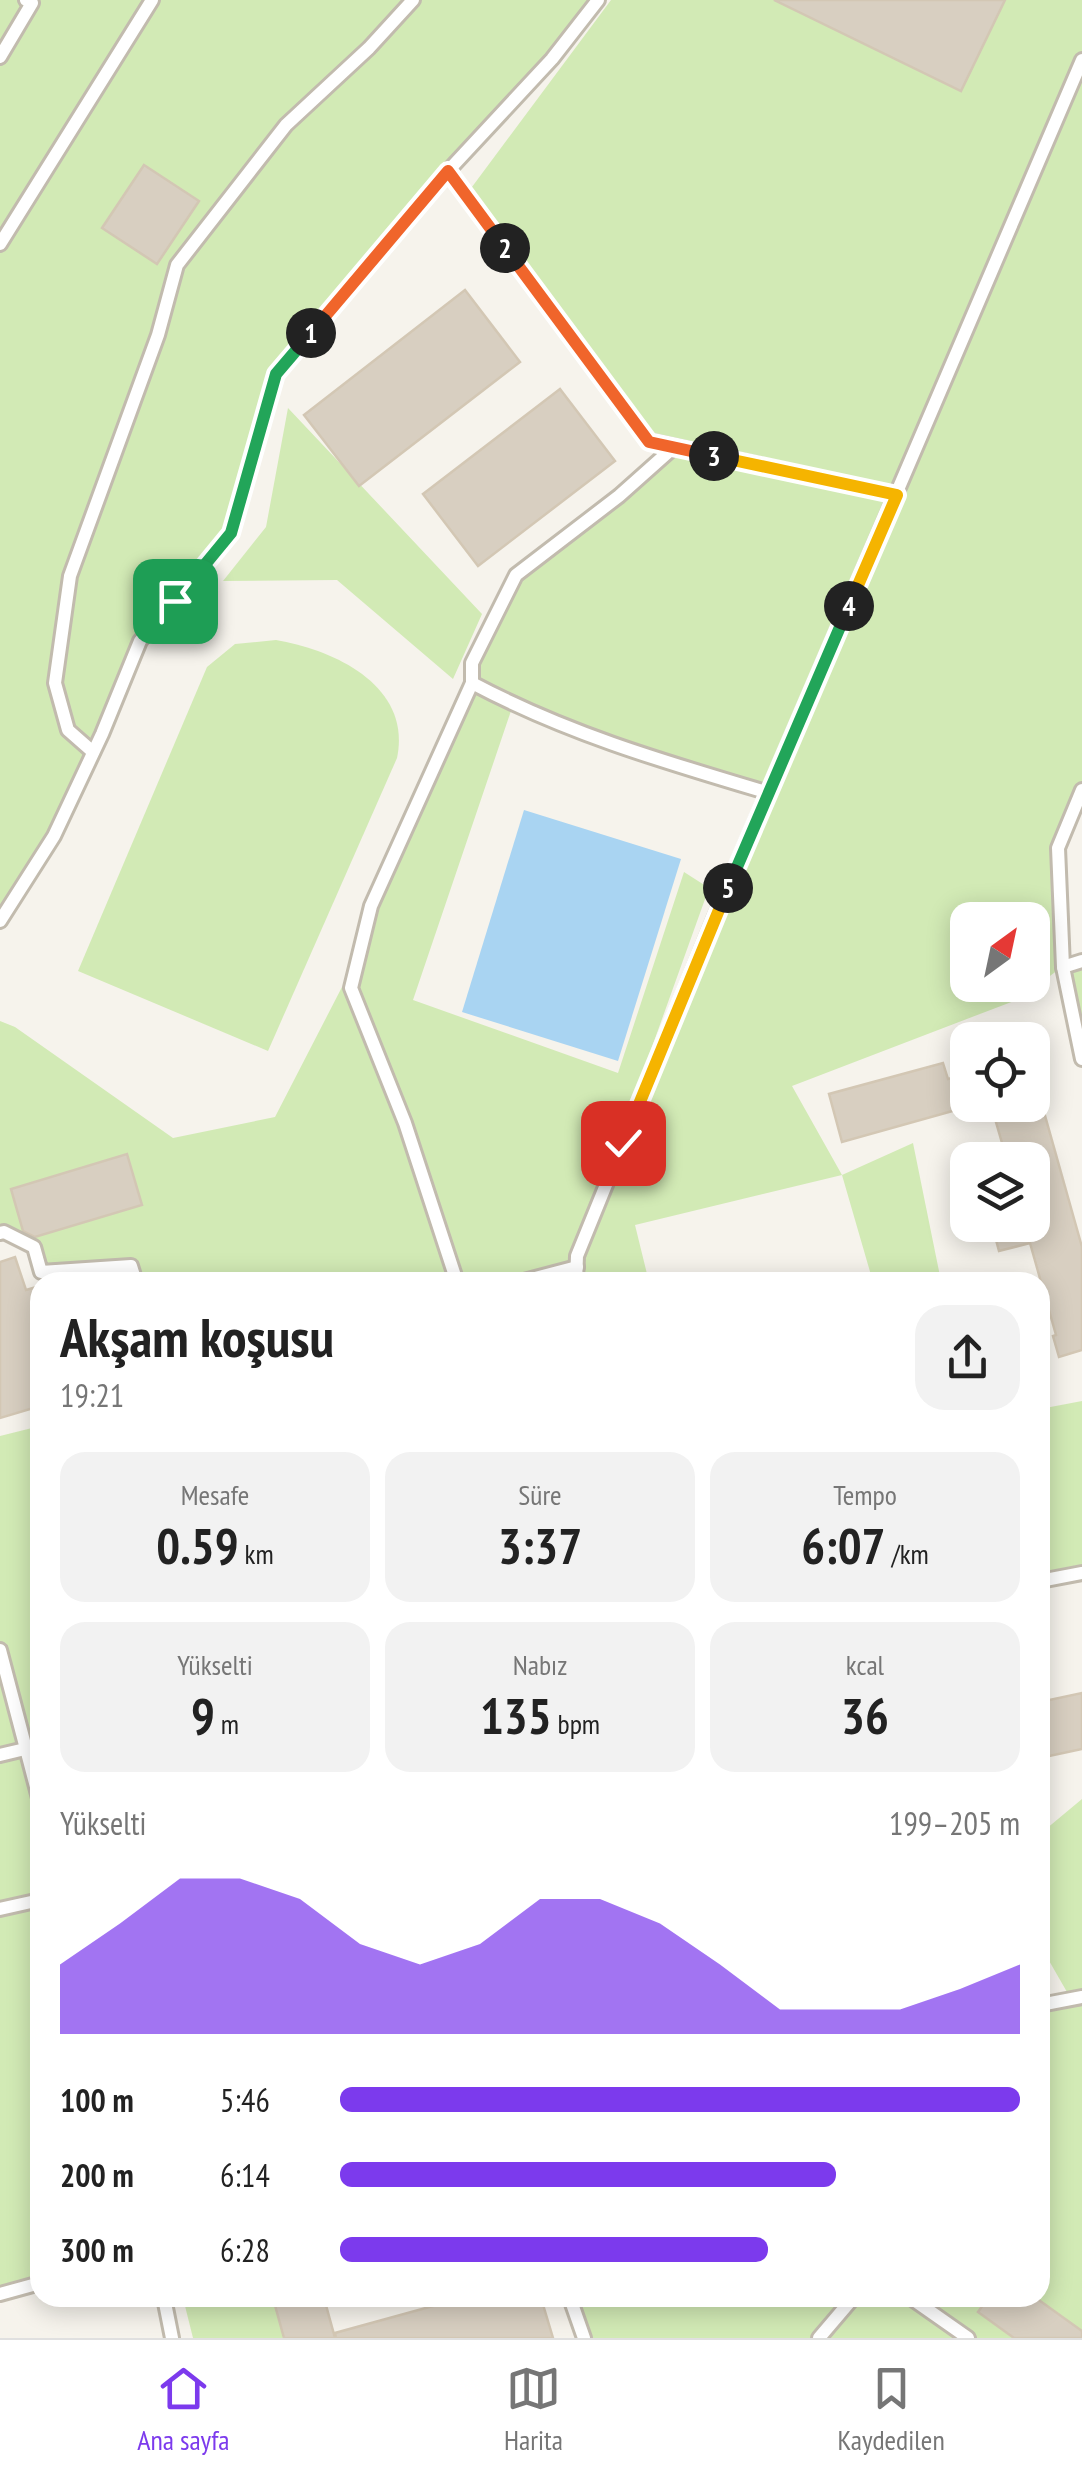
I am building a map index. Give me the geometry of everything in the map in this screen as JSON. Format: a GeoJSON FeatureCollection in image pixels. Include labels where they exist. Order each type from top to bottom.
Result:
{"type":"FeatureCollection","features":[{"type":"Feature","properties":{"kind":"lane"},"geometry":{"type":"LineString","coordinates":[[0,57],[32,3],[26,0]]}},
{"type":"Feature","properties":{"kind":"lane"},"geometry":{"type":"LineString","coordinates":[[0,243],[152,0]]}},
{"type":"Feature","properties":{"kind":"lane"},"geometry":{"type":"LineString","coordinates":[[94,752],[68,730],[55,683],[70,576],[158,336],[177,265],[286,125],[369,48],[413,0]]}},
{"type":"Feature","properties":{"kind":"lane"},"geometry":{"type":"LineString","coordinates":[[0,922],[54,836],[140,640],[231,533],[276,374],[448,171],[552,59],[598,0]]}},
{"type":"Feature","properties":{"kind":"lane"},"geometry":{"type":"LineString","coordinates":[[576,1272],[577,1256],[769,793],[1082,60]]}},
{"type":"Feature","properties":{"kind":"lane"},"geometry":{"type":"LineString","coordinates":[[448,171],[649,442],[897,495]]}},
{"type":"Feature","properties":{"kind":"lane"},"geometry":{"type":"LineString","coordinates":[[453,1272],[405,1123],[351,988],[371,906],[472,683],[472,662],[516,575],[619,496],[674,447]]}},
{"type":"Feature","properties":{"kind":"lane"},"geometry":{"type":"LineString","coordinates":[[472,683],[533,715],[652,758],[769,793]]}},
{"type":"Feature","properties":{"kind":"lane"},"geometry":{"type":"LineString","coordinates":[[1082,790],[1058,848],[1062,967],[1082,1059]]}},
{"type":"Feature","properties":{"kind":"lane"},"geometry":{"type":"LineString","coordinates":[[1062,967],[1082,962]]}},
{"type":"Feature","properties":{"kind":"lane"},"geometry":{"type":"LineString","coordinates":[[0,1233],[34,1247],[41,1272],[131,1266],[133,1272]]}},
{"type":"Feature","properties":{"kind":"lane"},"geometry":{"type":"LineString","coordinates":[[560,1272],[576,1268]]}},
{"type":"Feature","properties":{"kind":"lane"},"geometry":{"type":"LineString","coordinates":[[1050,1579],[1082,1572]]}},
{"type":"Feature","properties":{"kind":"lane"},"geometry":{"type":"LineString","coordinates":[[0,1650],[30,1767]]}},
{"type":"Feature","properties":{"kind":"lane"},"geometry":{"type":"LineString","coordinates":[[0,1755],[25,1749]]}},
{"type":"Feature","properties":{"kind":"lane"},"geometry":{"type":"LineString","coordinates":[[0,1909],[30,1902]]}},
{"type":"Feature","properties":{"kind":"lane"},"geometry":{"type":"LineString","coordinates":[[1050,2003],[1082,1998]]}},
{"type":"Feature","properties":{"kind":"lane"},"geometry":{"type":"LineString","coordinates":[[0,2294],[30,2286]]}},
{"type":"Feature","properties":{"kind":"lane"},"geometry":{"type":"LineString","coordinates":[[166,2307],[172,2338]]}},
{"type":"Feature","properties":{"kind":"lane"},"geometry":{"type":"LineString","coordinates":[[573,2307],[584,2338]]}},
{"type":"Feature","properties":{"kind":"lane"},"geometry":{"type":"LineString","coordinates":[[824,2336],[846,2307]]}},
{"type":"Feature","properties":{"kind":"lane"},"geometry":{"type":"LineString","coordinates":[[925,2307],[968,2338]]}},
{"type":"Feature","properties":{"kind":"green space"},"geometry":{"type":"Polygon","coordinates":[[[0,0],[598,0],[276,374],[231,533],[140,641],[54,836],[0,921],[0,0]]]}},
{"type":"Feature","properties":{"kind":"green space"},"geometry":{"type":"Polygon","coordinates":[[[611,0],[1082,0],[1082,790],[1058,848],[1063,966],[1082,961],[1082,1059],[1062,967],[1050,976],[1050,902],[950,902],[950,1002],[1011,1002],[950,1022],[950,1025],[792,1086],[842,1175],[635,1225],[647,1272],[577,1272],[577,1268],[566,1272],[132,1272],[130,1266],[41,1272],[34,1247],[0,1233],[0,1021],[15,1027],[173,1138],[275,1117],[342,987],[393,1097],[351,988],[371,906],[472,683],[472,663],[516,575],[673,447],[649,441],[466,195],[611,0]],[[513,705],[413,1000],[618,1073],[684,872],[709,888],[577,1256],[769,793],[513,705]]]}},
{"type":"Feature","properties":{"kind":"green space"},"geometry":{"type":"Polygon","coordinates":[[[288,408],[482,614],[453,679],[337,580],[223,581],[266,527],[288,408]]]}},
{"type":"Feature","properties":{"kind":"green space"},"geometry":{"type":"Polygon","coordinates":[[[276,640],[322,653],[364,676],[393,711],[399,733],[397,758],[268,1051],[78,971],[207,667],[235,644],[276,640]]]}},
{"type":"Feature","properties":{"kind":"green space"},"geometry":{"type":"Polygon","coordinates":[[[913,1143],[939,1272],[870,1272],[842,1175],[913,1143]]]}},
{"type":"Feature","properties":{"kind":"green space"},"geometry":{"type":"Polygon","coordinates":[[[1082,1401],[1082,1573],[1050,1579],[1050,1407],[1082,1401]]]}},
{"type":"Feature","properties":{"kind":"green space"},"geometry":{"type":"Polygon","coordinates":[[[30,1428],[30,2286],[0,2294],[0,1436],[30,1428]]]}},
{"type":"Feature","properties":{"kind":"green space"},"geometry":{"type":"Polygon","coordinates":[[[1082,1799],[1082,2338],[584,2338],[573,2307],[1050,2307],[1050,2003],[1071,1999],[1050,1962],[1050,1826],[1082,1799]]]}},
{"type":"Feature","properties":{"kind":"green space"},"geometry":{"type":"Polygon","coordinates":[[[185,2307],[275,2307],[284,2338],[193,2338],[185,2307]]]}},
{"type":"Feature","properties":{"kind":"water"},"geometry":{"type":"Polygon","coordinates":[[[524,810],[681,859],[618,1061],[462,1012],[524,810]]]}},
{"type":"Feature","properties":{"kind":"building"},"geometry":{"type":"Polygon","coordinates":[[[774,0],[1005,0],[961,91],[774,0]]]}},
{"type":"Feature","properties":{"kind":"building"},"geometry":{"type":"Polygon","coordinates":[[[144,165],[199,201],[157,264],[102,228],[144,165]]]}},
{"type":"Feature","properties":{"kind":"building"},"geometry":{"type":"Polygon","coordinates":[[[465,290],[520,362],[359,486],[304,415],[465,290]]]}},
{"type":"Feature","properties":{"kind":"building"},"geometry":{"type":"Polygon","coordinates":[[[560,389],[615,461],[478,566],[423,494],[560,389]]]}},
{"type":"Feature","properties":{"kind":"building"},"geometry":{"type":"Polygon","coordinates":[[[943,1063],[950,1078],[950,1112],[842,1142],[829,1094],[943,1063]]]}},
{"type":"Feature","properties":{"kind":"building"},"geometry":{"type":"Polygon","coordinates":[[[996,1122],[1047,1122],[1082,1247],[1082,1350],[1059,1357],[1050,1314],[1050,1272],[1038,1272],[1030,1243],[999,1251],[997,1242],[1050,1242],[1050,1142],[1002,1142],[996,1122]]]}},
{"type":"Feature","properties":{"kind":"building"},"geometry":{"type":"Polygon","coordinates":[[[127,1154],[142,1205],[35,1237],[23,1231],[11,1189],[127,1154]]]}},
{"type":"Feature","properties":{"kind":"building"},"geometry":{"type":"Polygon","coordinates":[[[15,1257],[26,1290],[30,1289],[30,1409],[0,1418],[0,1262],[15,1257]]]}},
{"type":"Feature","properties":{"kind":"building"},"geometry":{"type":"Polygon","coordinates":[[[1082,1693],[1082,1749],[1050,1756],[1050,1700],[1082,1693]]]}},
{"type":"Feature","properties":{"kind":"building"},"geometry":{"type":"Polygon","coordinates":[[[275,2307],[326,2307],[335,2338],[284,2338],[275,2307]]]}},
{"type":"Feature","properties":{"kind":"building"},"geometry":{"type":"Polygon","coordinates":[[[429,2307],[544,2307],[553,2338],[336,2338],[335,2333],[429,2307]]]}},
{"type":"Feature","properties":{"kind":"building"},"geometry":{"type":"Polygon","coordinates":[[[982,2307],[1049,2307],[1082,2331],[1082,2338],[1014,2338],[978,2312],[982,2307]]]}},
{"type":"Feature","properties":{"kind":"route"},"geometry":{"type":"LineString","coordinates":[[175,601],[231,533],[276,374],[448,171],[649,442],[897,495],[715,917],[623,1143]]}}]}
